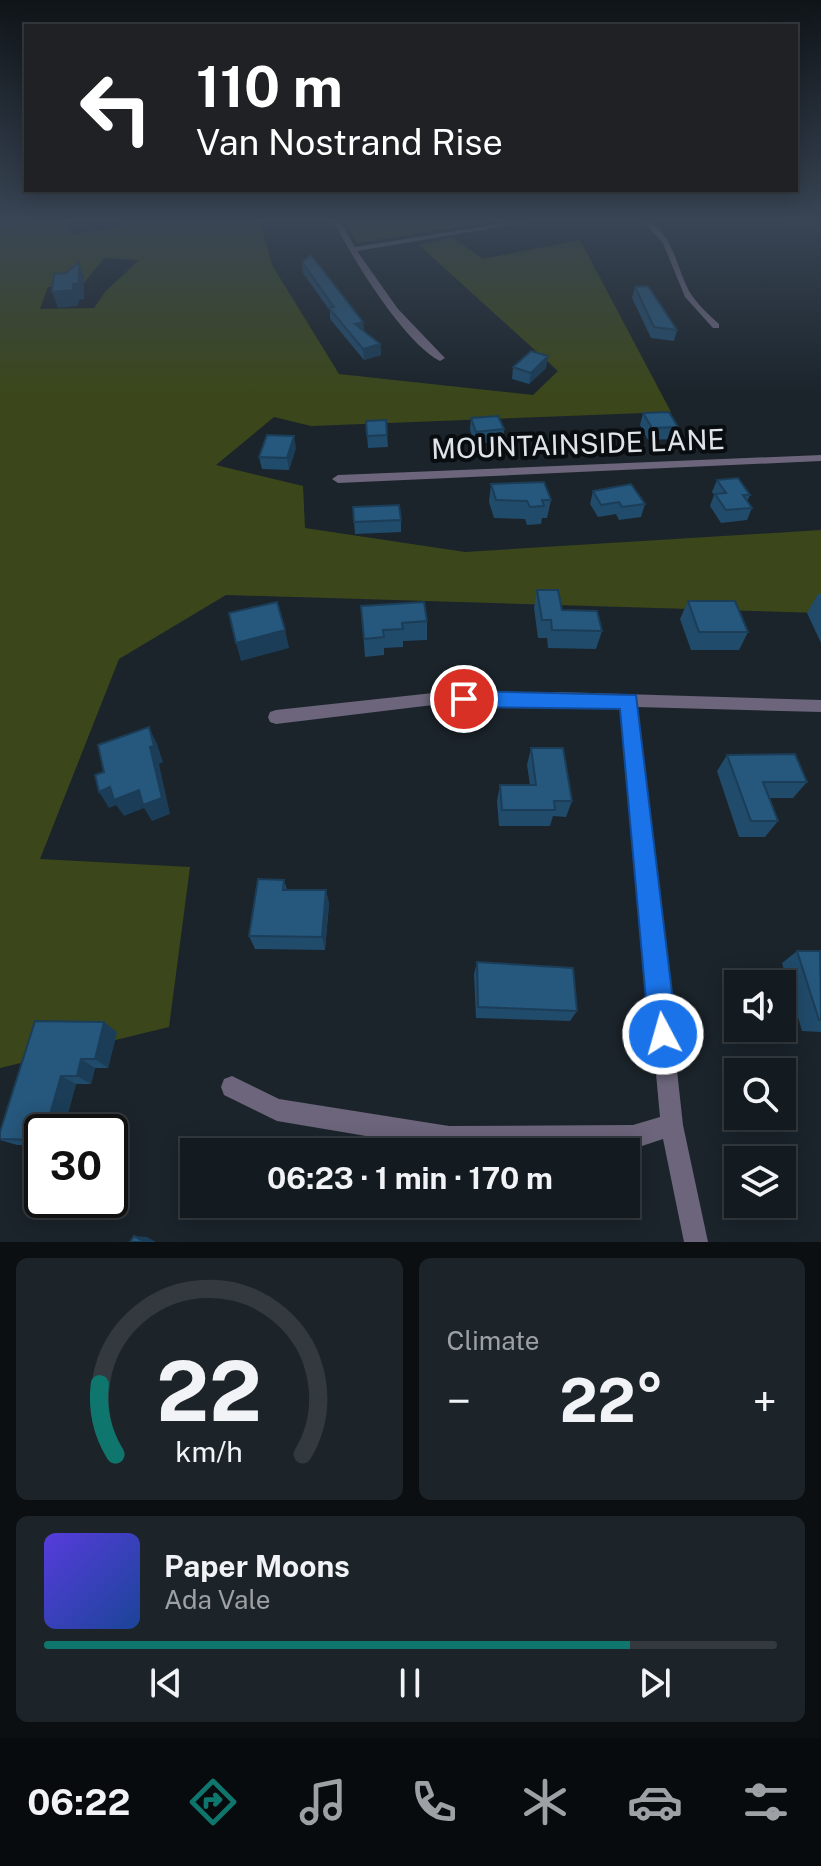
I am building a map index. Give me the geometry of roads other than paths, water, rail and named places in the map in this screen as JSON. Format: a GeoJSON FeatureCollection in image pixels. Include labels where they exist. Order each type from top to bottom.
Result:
{"type":"FeatureCollection","features":[{"type":"Feature","properties":{"kind":"street"},"geometry":{"type":"LineString","coordinates":[[370,278],[382,296],[440,358]]}},
{"type":"Feature","properties":{"kind":"street"},"geometry":{"type":"LineString","coordinates":[[680,278],[694,304],[716,326]]}},
{"type":"Feature","properties":{"kind":"street","name":"MOUNTAINSIDE LANE"},"geometry":{"type":"LineString","coordinates":[[338,479],[821,458]]}},
{"type":"Feature","properties":{"kind":"street"},"geometry":{"type":"LineString","coordinates":[[276,717],[433,699],[821,706]]}},
{"type":"Feature","properties":{"kind":"street"},"geometry":{"type":"LineString","coordinates":[[629,701],[672,1125],[696,1242]]}},
{"type":"Feature","properties":{"kind":"street"},"geometry":{"type":"LineString","coordinates":[[232,1087],[277,1110],[449,1138],[633,1137],[672,1125]]}}]}
